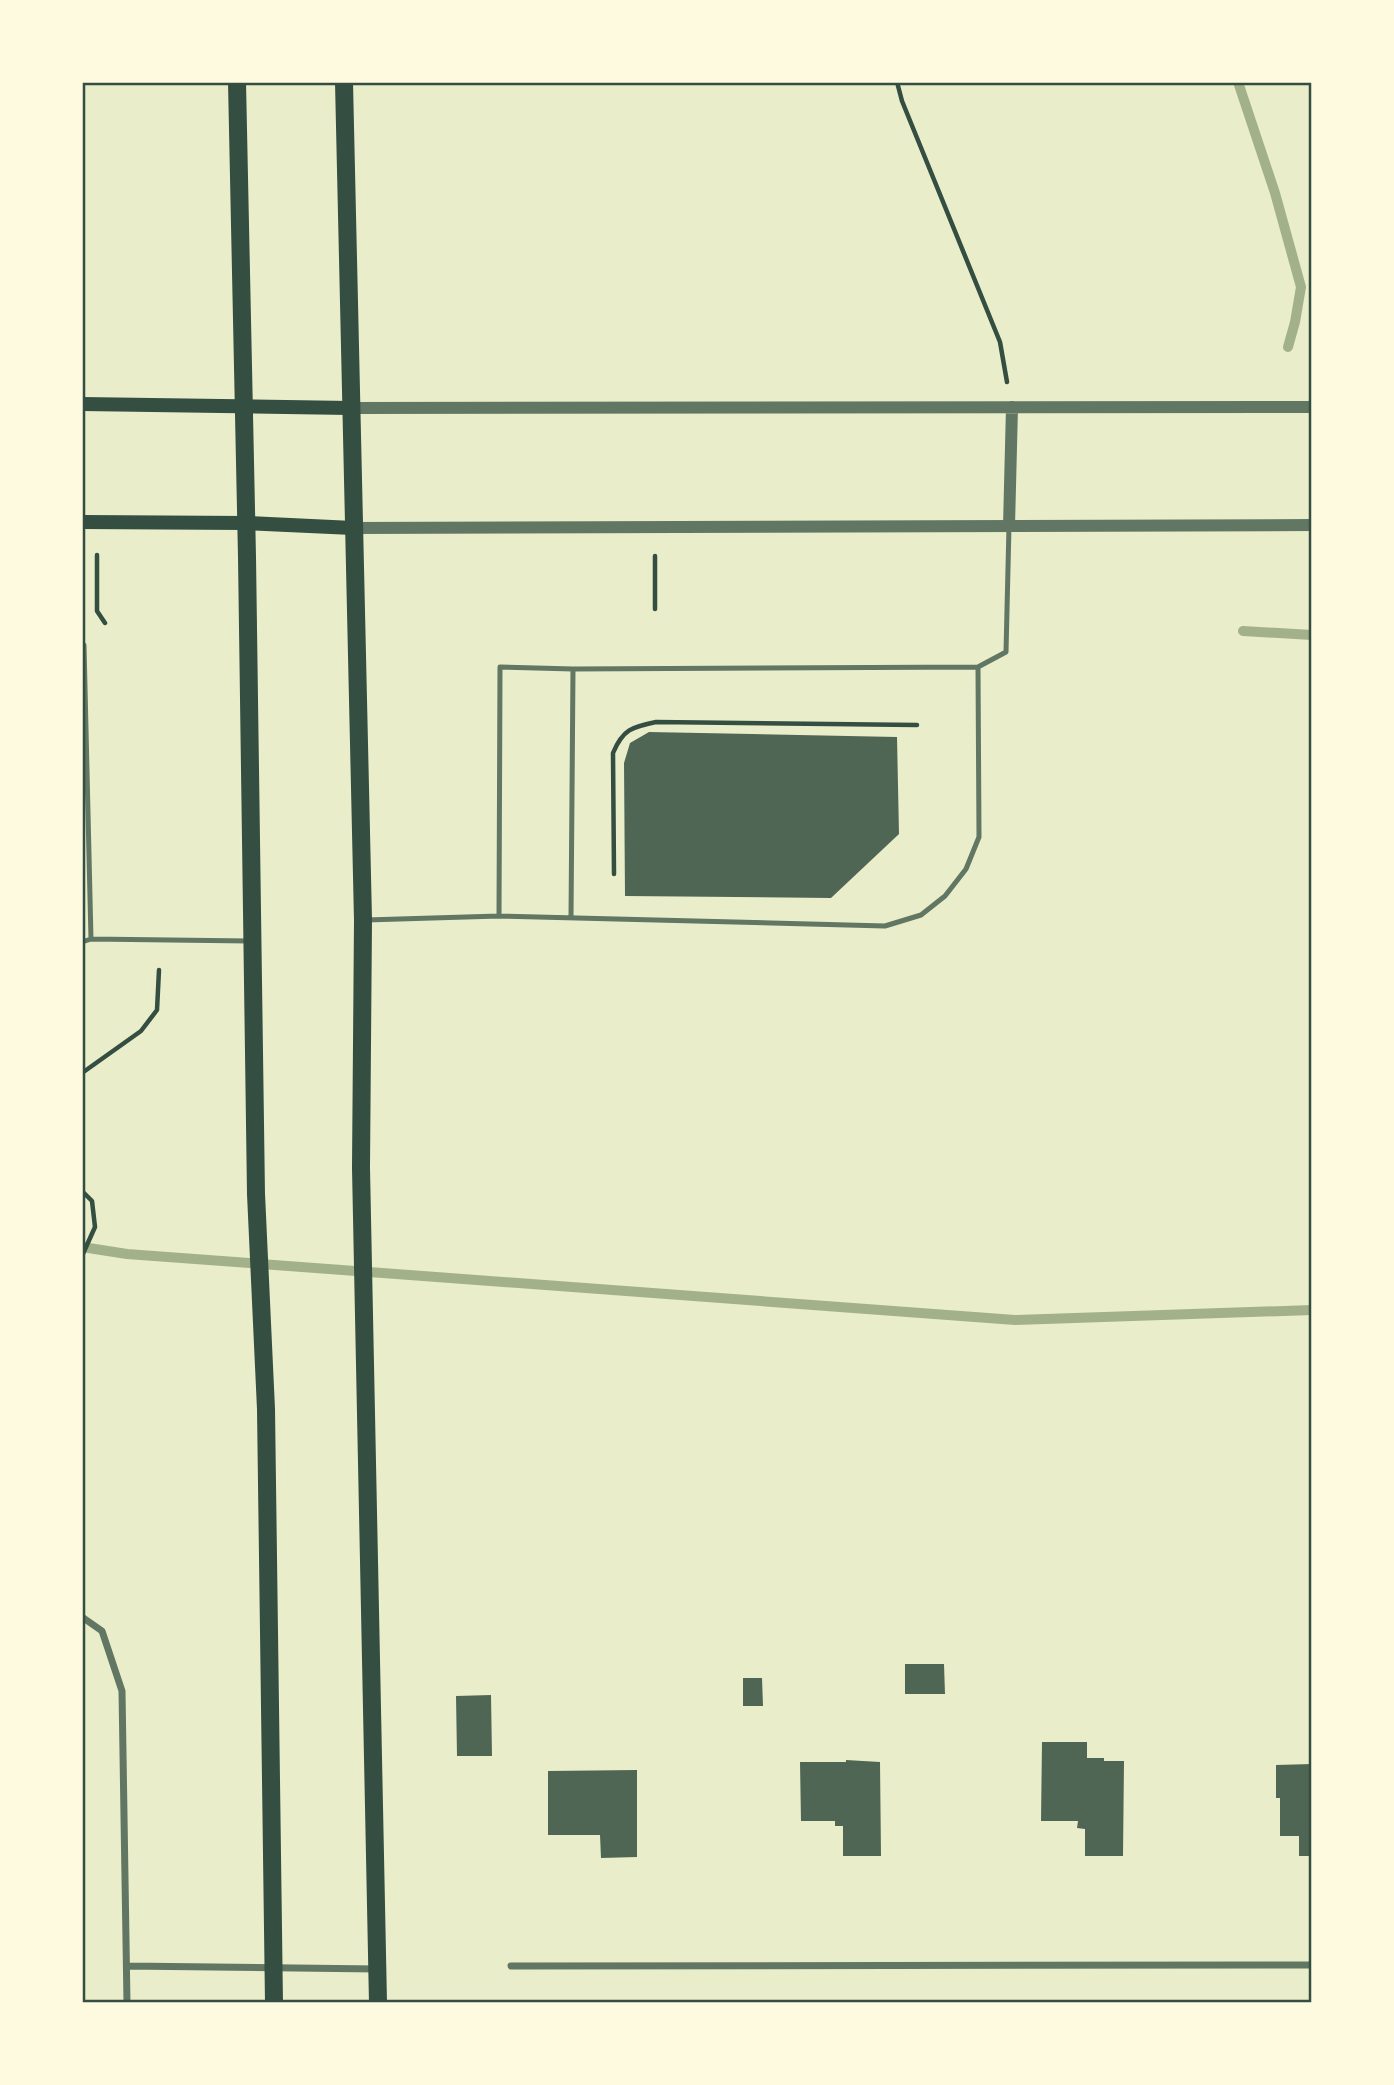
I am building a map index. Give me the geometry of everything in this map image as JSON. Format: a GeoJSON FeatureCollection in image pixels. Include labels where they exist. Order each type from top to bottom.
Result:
{"type":"FeatureCollection","features":[{"type":"Feature","properties":{"kind":"main road"},"geometry":{"type":"LineString","coordinates":[[237,82],[256,1194],[266,1409],[274,2003]]}},
{"type":"Feature","properties":{"kind":"main road"},"geometry":{"type":"LineString","coordinates":[[344,82],[363,920],[361,1168],[378,2003]]}},
{"type":"Feature","properties":{"kind":"main road"},"geometry":{"type":"LineString","coordinates":[[82,404],[350,408]]}},
{"type":"Feature","properties":{"kind":"main road"},"geometry":{"type":"LineString","coordinates":[[82,522],[246,523],[353,528]]}},
{"type":"Feature","properties":{"kind":"street"},"geometry":{"type":"LineString","coordinates":[[1009,526],[1012,407]]}},
{"type":"Feature","properties":{"kind":"street"},"geometry":{"type":"LineString","coordinates":[[350,408],[1312,407]]}},
{"type":"Feature","properties":{"kind":"street"},"geometry":{"type":"LineString","coordinates":[[353,528],[1312,525]]}},
{"type":"Feature","properties":{"kind":"street"},"geometry":{"type":"LineString","coordinates":[[82,1618],[102,1631],[122,1691],[127,2003]]}},
{"type":"Feature","properties":{"kind":"street"},"geometry":{"type":"LineString","coordinates":[[512,1966],[1312,1965]]}},
{"type":"Feature","properties":{"kind":"street"},"geometry":{"type":"LineString","coordinates":[[127,1966],[377,1969]]}},
{"type":"Feature","properties":{"kind":"lane"},"geometry":{"type":"LineString","coordinates":[[499,916],[500,667],[978,667],[1006,652],[1009,526]]}},
{"type":"Feature","properties":{"kind":"lane"},"geometry":{"type":"LineString","coordinates":[[82,645],[91,939]]}},
{"type":"Feature","properties":{"kind":"lane"},"geometry":{"type":"LineString","coordinates":[[363,920],[499,916],[884,926],[920,915],[945,896],[966,869],[979,837],[978,667]]}},
{"type":"Feature","properties":{"kind":"lane"},"geometry":{"type":"LineString","coordinates":[[570,918],[573,669]]}},
{"type":"Feature","properties":{"kind":"lane"},"geometry":{"type":"LineString","coordinates":[[82,942],[91,939],[252,941]]}},
{"type":"Feature","properties":{"kind":"path"},"geometry":{"type":"LineString","coordinates":[[897,82],[902,101],[1000,342],[1012,407]]}},
{"type":"Feature","properties":{"kind":"path"},"geometry":{"type":"LineString","coordinates":[[97,555],[97,611],[105,623]]}},
{"type":"Feature","properties":{"kind":"path"},"geometry":{"type":"LineString","coordinates":[[655,556],[655,609]]}},
{"type":"Feature","properties":{"kind":"path"},"geometry":{"type":"LineString","coordinates":[[614,874],[613,754],[619,739],[632,727],[656,722],[917,725]]}},
{"type":"Feature","properties":{"kind":"path"},"geometry":{"type":"LineString","coordinates":[[82,1073],[141,1031],[157,1010],[159,970]]}},
{"type":"Feature","properties":{"kind":"path"},"geometry":{"type":"LineString","coordinates":[[82,1191],[92,1201],[95,1227],[83,1256]]}},
{"type":"Feature","properties":{"kind":"building"},"geometry":{"type":"Polygon","coordinates":[[[649,732],[897,737],[899,834],[831,898],[625,896],[624,763],[630,743],[649,732]]]}},
{"type":"Feature","properties":{"kind":"building"},"geometry":{"type":"Polygon","coordinates":[[[905,1664],[944,1664],[945,1694],[905,1694],[905,1664]]]}},
{"type":"Feature","properties":{"kind":"building"},"geometry":{"type":"Polygon","coordinates":[[[743,1678],[762,1678],[763,1706],[743,1706],[743,1678]]]}},
{"type":"Feature","properties":{"kind":"building"},"geometry":{"type":"Polygon","coordinates":[[[491,1695],[492,1756],[457,1756],[456,1696],[491,1695]]]}},
{"type":"Feature","properties":{"kind":"building"},"geometry":{"type":"Polygon","coordinates":[[[1042,1742],[1087,1742],[1087,1758],[1124,1761],[1123,1856],[1085,1856],[1085,1829],[1077,1828],[1078,1821],[1041,1821],[1042,1742]]]}},
{"type":"Feature","properties":{"kind":"building"},"geometry":{"type":"Polygon","coordinates":[[[800,1762],[880,1762],[881,1856],[843,1856],[843,1826],[835,1826],[835,1821],[801,1821],[800,1762]]]}},
{"type":"Feature","properties":{"kind":"building"},"geometry":{"type":"Polygon","coordinates":[[[1312,1764],[1312,1856],[1299,1856],[1299,1836],[1280,1836],[1280,1798],[1276,1798],[1276,1765],[1312,1764]]]}},
{"type":"Feature","properties":{"kind":"building"},"geometry":{"type":"Polygon","coordinates":[[[637,1770],[637,1857],[601,1858],[600,1835],[548,1835],[548,1771],[637,1770]]]}},
{"type":"Feature","properties":{"kind":"waterway"},"geometry":{"type":"LineString","coordinates":[[1238,82],[1275,193],[1301,287],[1288,347]]}},
{"type":"Feature","properties":{"kind":"waterway"},"geometry":{"type":"LineString","coordinates":[[1243,631],[1312,635]]}},
{"type":"Feature","properties":{"kind":"waterway"},"geometry":{"type":"LineString","coordinates":[[82,1247],[127,1254],[1015,1320],[1312,1310]]}}]}
